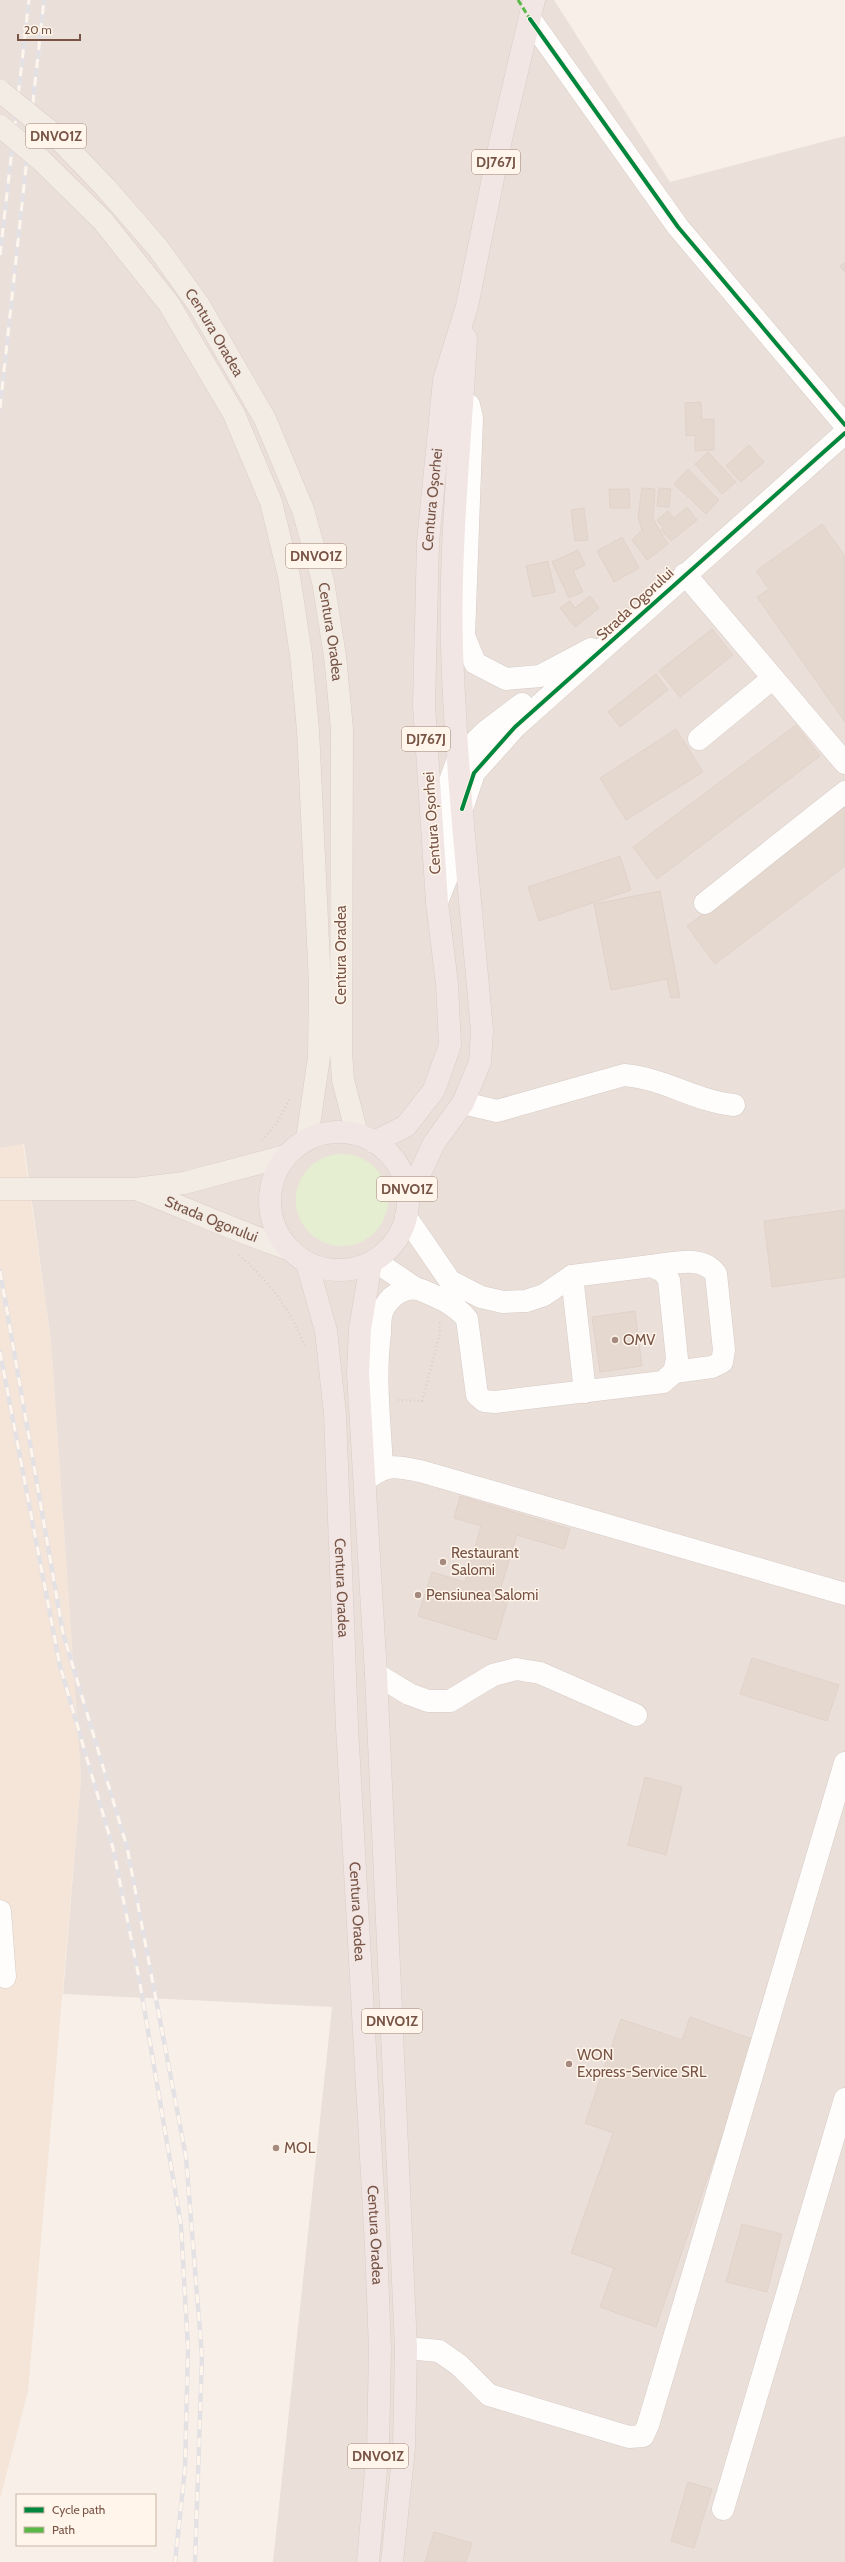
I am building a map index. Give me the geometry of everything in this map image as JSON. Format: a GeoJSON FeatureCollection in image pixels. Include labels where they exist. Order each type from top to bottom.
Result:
{"type":"FeatureCollection","features":[{"type":"Feature","properties":{"kind":"highway","name":"Centura Oșorhei"},"geometry":{"type":"LineString","coordinates":[[366,1138],[406,1126],[434,1090],[450,1045],[447,984],[437,902],[424,705],[428,542],[444,380],[467,306],[501,139],[532,9]]}},
{"type":"Feature","properties":{"kind":"highway","name":"Centura Oșorhei"},"geometry":{"type":"LineString","coordinates":[[464,373],[467,306]]}},
{"type":"Feature","properties":{"kind":"highway","name":"DJ767J"},"geometry":{"type":"LineString","coordinates":[[462,809],[452,639],[456,460],[464,373]]}},
{"type":"Feature","properties":{"kind":"highway","name":"Centura Oșorhei"},"geometry":{"type":"LineString","coordinates":[[407,1208],[434,1143],[463,1102],[480,1062],[482,1031],[462,809]]}},
{"type":"Feature","properties":{"kind":"highway","name":"DNVO1Z"},"geometry":{"type":"LineString","coordinates":[[340,1132],[366,1138],[387,1151],[405,1181],[407,1208],[399,1236],[386,1251],[373,1262],[350,1270],[335,1270],[307,1263],[288,1249],[277,1233],[270,1213],[270,1200],[275,1173],[286,1156],[307,1139],[323,1133],[340,1132]]}},
{"type":"Feature","properties":{"kind":"highway","name":"Centura Oradea"},"geometry":{"type":"LineString","coordinates":[[373,1262],[358,1352],[381,1471],[376,1674],[406,2348],[404,2448],[392,2562]]}},
{"type":"Feature","properties":{"kind":"highway","name":"Centura Oradea"},"geometry":{"type":"LineString","coordinates":[[307,1263],[326,1330],[335,1414],[346,1727],[376,2246],[380,2349],[378,2448],[368,2562]]}},
{"type":"Feature","properties":{"kind":"main road","name":"Centura Oradea"},"geometry":{"type":"LineString","coordinates":[[0,91],[57,137],[106,188],[158,248],[199,305],[265,419],[303,510],[323,581],[335,656],[342,729],[341,1052],[343,1080],[366,1138]]}},
{"type":"Feature","properties":{"kind":"main road","name":"Centura Oradea"},"geometry":{"type":"LineString","coordinates":[[0,126],[41,160],[103,221],[169,304],[234,414],[271,502],[289,576],[301,655],[308,730],[320,984],[319,1057],[307,1139]]}},
{"type":"Feature","properties":{"kind":"main road","name":"Strada Ogorului"},"geometry":{"type":"LineString","coordinates":[[0,1189],[135,1189],[184,1183],[286,1156]]}},
{"type":"Feature","properties":{"kind":"main road","name":"Strada Ogorului"},"geometry":{"type":"LineString","coordinates":[[135,1189],[181,1206],[242,1234],[288,1249]]}},
{"type":"Feature","properties":{"kind":"street"},"geometry":{"type":"LineString","coordinates":[[532,9],[678,226],[845,425]]}},
{"type":"Feature","properties":{"kind":"street","name":"Strada Ogorului"},"geometry":{"type":"LineString","coordinates":[[464,373],[472,418],[464,636],[475,663],[506,679],[540,676],[594,648]]}},
{"type":"Feature","properties":{"kind":"street","name":"Strada Ogorului"},"geometry":{"type":"LineString","coordinates":[[437,902],[447,876],[442,803],[458,759],[485,732],[643,610],[845,433]]}},
{"type":"Feature","properties":{"kind":"street"},"geometry":{"type":"LineString","coordinates":[[685,574],[845,763]]}},
{"type":"Feature","properties":{"kind":"street","name":"Strada Ogorului"},"geometry":{"type":"LineString","coordinates":[[462,809],[474,773],[515,727],[598,655],[643,610]]}},
{"type":"Feature","properties":{"kind":"street"},"geometry":{"type":"LineString","coordinates":[[699,739],[773,678]]}},
{"type":"Feature","properties":{"kind":"street"},"geometry":{"type":"LineString","coordinates":[[705,903],[845,792]]}},
{"type":"Feature","properties":{"kind":"street"},"geometry":{"type":"LineString","coordinates":[[463,1102],[498,1111],[624,1075],[644,1076],[717,1103],[734,1105]]}},
{"type":"Feature","properties":{"kind":"street"},"geometry":{"type":"LineString","coordinates":[[407,1208],[450,1281],[481,1297],[503,1302],[526,1301],[544,1295],[572,1276],[700,1261],[710,1266],[716,1274],[724,1350],[722,1362],[712,1367],[674,1372]]}},
{"type":"Feature","properties":{"kind":"street"},"geometry":{"type":"LineString","coordinates":[[373,1262],[415,1288],[459,1309],[467,1319],[477,1395],[484,1401],[496,1402],[663,1382],[674,1372],[677,1359],[669,1280],[663,1271],[651,1266]]}},
{"type":"Feature","properties":{"kind":"street"},"geometry":{"type":"LineString","coordinates":[[572,1276],[585,1392]]}},
{"type":"Feature","properties":{"kind":"street"},"geometry":{"type":"LineString","coordinates":[[415,1288],[404,1290],[391,1298],[382,1312],[378,1351],[381,1471],[420,1471],[845,1594]]}},
{"type":"Feature","properties":{"kind":"street"},"geometry":{"type":"LineString","coordinates":[[376,1674],[409,1694],[428,1701],[450,1701],[493,1675],[516,1669],[540,1674],[636,1716]]}},
{"type":"Feature","properties":{"kind":"street"},"geometry":{"type":"LineString","coordinates":[[406,2348],[439,2351],[459,2365],[489,2395],[629,2437],[643,2436],[648,2425],[845,1763]]}},
{"type":"Feature","properties":{"kind":"street"},"geometry":{"type":"LineString","coordinates":[[0,1911],[5,1978]]}},
{"type":"Feature","properties":{"kind":"street"},"geometry":{"type":"LineString","coordinates":[[723,2509],[845,2099]]}},
{"type":"Feature","properties":{"kind":"path"},"geometry":{"type":"LineString","coordinates":[[233,1250],[249,1264],[277,1295],[297,1328],[306,1350]]}},
{"type":"Feature","properties":{"kind":"path"},"geometry":{"type":"LineString","coordinates":[[379,1412],[389,1412],[388,1399],[422,1401],[440,1334],[438,1320],[444,1301]]}},
{"type":"Feature","properties":{"kind":"shaded area"},"geometry":{"type":"Polygon","coordinates":[[[0,0],[554,0],[670,182],[845,136],[845,2562],[273,2562],[332,2007],[63,1994],[81,1778],[51,1342],[24,1144],[0,1148],[0,0]]]}},
{"type":"Feature","properties":{"kind":"shaded area"},"geometry":{"type":"Polygon","coordinates":[[[23,1144],[51,1342],[81,1778],[28,2391],[0,2499],[0,1148],[23,1144]]]}},
{"type":"Feature","properties":{"kind":"green space"},"geometry":{"type":"Polygon","coordinates":[[[342,1154],[360,1157],[375,1167],[385,1182],[388,1200],[385,1218],[375,1233],[360,1243],[342,1246],[324,1243],[309,1233],[299,1218],[296,1200],[299,1182],[309,1167],[324,1157],[342,1154]]]}},
{"type":"Feature","properties":{"kind":"building"},"geometry":{"type":"Polygon","coordinates":[[[845,262],[845,272],[840,266],[845,262]]]}},
{"type":"Feature","properties":{"kind":"building"},"geometry":{"type":"Polygon","coordinates":[[[701,402],[702,419],[714,419],[714,450],[695,451],[695,435],[686,436],[685,403],[701,402]]]}},
{"type":"Feature","properties":{"kind":"building"},"geometry":{"type":"Polygon","coordinates":[[[749,445],[764,462],[741,482],[726,466],[749,445]]]}},
{"type":"Feature","properties":{"kind":"building"},"geometry":{"type":"Polygon","coordinates":[[[708,452],[736,482],[722,494],[695,464],[708,452]]]}},
{"type":"Feature","properties":{"kind":"building"},"geometry":{"type":"Polygon","coordinates":[[[688,469],[719,500],[706,514],[674,484],[688,469]]]}},
{"type":"Feature","properties":{"kind":"building"},"geometry":{"type":"Polygon","coordinates":[[[642,488],[655,489],[653,519],[668,544],[647,560],[632,540],[642,530],[638,517],[642,488]]]}},
{"type":"Feature","properties":{"kind":"building"},"geometry":{"type":"Polygon","coordinates":[[[659,488],[671,489],[669,507],[657,506],[659,488]]]}},
{"type":"Feature","properties":{"kind":"building"},"geometry":{"type":"Polygon","coordinates":[[[609,489],[629,489],[630,508],[610,508],[609,489]]]}},
{"type":"Feature","properties":{"kind":"building"},"geometry":{"type":"Polygon","coordinates":[[[687,507],[697,520],[671,541],[661,529],[687,507]]]}},
{"type":"Feature","properties":{"kind":"building"},"geometry":{"type":"Polygon","coordinates":[[[584,508],[588,540],[575,541],[571,510],[584,508]]]}},
{"type":"Feature","properties":{"kind":"building"},"geometry":{"type":"Polygon","coordinates":[[[668,511],[673,517],[662,526],[657,520],[668,511]]]}},
{"type":"Feature","properties":{"kind":"building"},"geometry":{"type":"Polygon","coordinates":[[[822,524],[845,556],[845,722],[757,597],[769,589],[756,571],[822,524]]]}},
{"type":"Feature","properties":{"kind":"building"},"geometry":{"type":"Polygon","coordinates":[[[622,537],[639,568],[614,582],[597,551],[622,537]]]}},
{"type":"Feature","properties":{"kind":"building"},"geometry":{"type":"Polygon","coordinates":[[[578,550],[585,565],[573,571],[583,592],[569,598],[552,562],[578,550]]]}},
{"type":"Feature","properties":{"kind":"building"},"geometry":{"type":"Polygon","coordinates":[[[548,561],[555,592],[533,597],[526,566],[548,561]]]}},
{"type":"Feature","properties":{"kind":"building"},"geometry":{"type":"Polygon","coordinates":[[[590,596],[599,608],[575,627],[560,608],[570,601],[575,608],[590,596]]]}},
{"type":"Feature","properties":{"kind":"building"},"geometry":{"type":"Polygon","coordinates":[[[712,629],[733,655],[680,697],[659,671],[712,629]]]}},
{"type":"Feature","properties":{"kind":"building"},"geometry":{"type":"Polygon","coordinates":[[[656,674],[668,690],[620,727],[608,712],[656,674]]]}},
{"type":"Feature","properties":{"kind":"building"},"geometry":{"type":"Polygon","coordinates":[[[796,725],[820,756],[657,879],[633,847],[796,725]]]}},
{"type":"Feature","properties":{"kind":"building"},"geometry":{"type":"Polygon","coordinates":[[[676,729],[703,772],[626,820],[600,778],[676,729]]]}},
{"type":"Feature","properties":{"kind":"building"},"geometry":{"type":"Polygon","coordinates":[[[845,807],[845,866],[715,964],[687,926],[845,807]]]}},
{"type":"Feature","properties":{"kind":"building"},"geometry":{"type":"Polygon","coordinates":[[[620,856],[631,890],[539,921],[528,887],[620,856]]]}},
{"type":"Feature","properties":{"kind":"building"},"geometry":{"type":"Polygon","coordinates":[[[660,891],[680,997],[671,998],[667,979],[611,990],[594,904],[660,891]]]}},
{"type":"Feature","properties":{"kind":"building"},"geometry":{"type":"Polygon","coordinates":[[[845,1210],[845,1277],[772,1287],[764,1221],[845,1210]]]}},
{"type":"Feature","properties":{"kind":"building"},"geometry":{"type":"Polygon","coordinates":[[[635,1311],[642,1366],[600,1372],[592,1317],[635,1311]]]}},
{"type":"Feature","properties":{"kind":"building"},"geometry":{"type":"Polygon","coordinates":[[[460,1496],[570,1529],[564,1549],[517,1535],[499,1594],[509,1597],[496,1640],[418,1616],[432,1572],[465,1582],[481,1526],[454,1518],[460,1496]]]}},
{"type":"Feature","properties":{"kind":"building"},"geometry":{"type":"Polygon","coordinates":[[[752,1658],[839,1685],[827,1721],[740,1694],[752,1658]]]}},
{"type":"Feature","properties":{"kind":"building"},"geometry":{"type":"Polygon","coordinates":[[[645,1777],[682,1787],[666,1855],[628,1845],[645,1777]]]}},
{"type":"Feature","properties":{"kind":"building"},"geometry":{"type":"Polygon","coordinates":[[[690,2017],[755,2040],[656,2327],[600,2307],[614,2268],[571,2253],[613,2133],[585,2123],[621,2019],[682,2040],[690,2017]]]}},
{"type":"Feature","properties":{"kind":"building"},"geometry":{"type":"Polygon","coordinates":[[[742,2224],[782,2234],[767,2292],[726,2282],[742,2224]]]}},
{"type":"Feature","properties":{"kind":"building"},"geometry":{"type":"Polygon","coordinates":[[[688,2482],[712,2489],[694,2548],[671,2541],[688,2482]]]}},
{"type":"Feature","properties":{"kind":"building"},"geometry":{"type":"Polygon","coordinates":[[[434,2532],[472,2543],[466,2562],[425,2562],[434,2532]]]}},
{"type":"Feature","properties":{"kind":"railway"},"geometry":{"type":"LineString","coordinates":[[0,255],[29,0]]}},
{"type":"Feature","properties":{"kind":"railway"},"geometry":{"type":"LineString","coordinates":[[0,408],[44,0]]}},
{"type":"Feature","properties":{"kind":"railway"},"geometry":{"type":"LineString","coordinates":[[0,1271],[63,1633],[127,1847],[186,2157],[202,2357],[195,2562]]}},
{"type":"Feature","properties":{"kind":"railway"},"geometry":{"type":"LineString","coordinates":[[0,1352],[60,1666],[113,1848],[139,1978],[181,2225],[188,2348],[185,2469],[175,2562]]}},
{"type":"Feature","properties":{"kind":"marked path"},"geometry":{"type":"LineString","coordinates":[[518,0],[530,19]]}},
{"type":"Feature","properties":{"kind":"cycle path"},"geometry":{"type":"LineString","coordinates":[[530,19],[678,227],[845,425]]}},
{"type":"Feature","properties":{"kind":"cycle path"},"geometry":{"type":"LineString","coordinates":[[462,809],[474,773],[515,727],[845,433]]}},
{"type":"Feature","properties":{"kind":"place","name":"OMV"},"geometry":{"type":"Point","coordinates":[615,1340]}},
{"type":"Feature","properties":{"kind":"place","name":"Restaurant Salomi"},"geometry":{"type":"Point","coordinates":[443,1562]}},
{"type":"Feature","properties":{"kind":"place","name":"Pensiunea Salomi"},"geometry":{"type":"Point","coordinates":[418,1595]}},
{"type":"Feature","properties":{"kind":"place","name":"WON Express-Service SRL"},"geometry":{"type":"Point","coordinates":[569,2064]}},
{"type":"Feature","properties":{"kind":"place","name":"MOL"},"geometry":{"type":"Point","coordinates":[276,2148]}}]}
